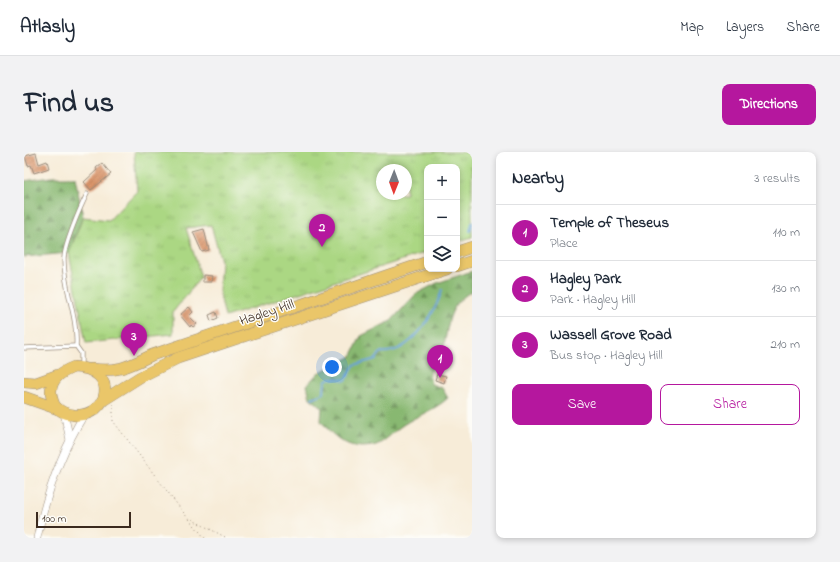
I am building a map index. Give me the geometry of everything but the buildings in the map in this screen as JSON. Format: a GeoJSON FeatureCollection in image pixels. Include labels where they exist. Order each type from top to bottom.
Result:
{"type":"FeatureCollection","features":[{"type":"Feature","properties":{"kind":"highway"},"geometry":{"type":"LineString","coordinates":[[460,251],[472,247]]}},
{"type":"Feature","properties":{"kind":"highway"},"geometry":{"type":"LineString","coordinates":[[460,265],[472,261]]}},
{"type":"Feature","properties":{"kind":"highway","name":"Hagley Hill"},"geometry":{"type":"LineString","coordinates":[[86,368],[108,371],[123,369],[152,355],[424,263]]}},
{"type":"Feature","properties":{"kind":"highway","name":"Hagley Hill"},"geometry":{"type":"LineString","coordinates":[[102,401],[140,377],[178,358],[439,272]]}},
{"type":"Feature","properties":{"kind":"highway"},"geometry":{"type":"LineString","coordinates":[[24,382],[36,383],[74,367],[86,368],[101,378],[104,384],[102,401],[96,409],[84,415],[61,411],[24,397]]}},
{"type":"Feature","properties":{"kind":"highway"},"geometry":{"type":"LineString","coordinates":[[58,375],[51,386],[51,391],[54,404],[61,411]]}},
{"type":"Feature","properties":{"kind":"street"},"geometry":{"type":"LineString","coordinates":[[61,411],[68,426],[70,440]]}},
{"type":"Feature","properties":{"kind":"street"},"geometry":{"type":"LineString","coordinates":[[37,538],[46,499],[70,440],[84,415]]}},
{"type":"Feature","properties":{"kind":"lane"},"geometry":{"type":"LineString","coordinates":[[86,368],[81,352],[76,346],[77,331],[64,257],[78,213],[87,194]]}},
{"type":"Feature","properties":{"kind":"lane"},"geometry":{"type":"LineString","coordinates":[[24,348],[76,346]]}},
{"type":"Feature","properties":{"kind":"path"},"geometry":{"type":"LineString","coordinates":[[112,395],[113,421],[205,538]]}},
{"type":"Feature","properties":{"kind":"path"},"geometry":{"type":"LineString","coordinates":[[187,517],[227,538]]}},
{"type":"Feature","properties":{"kind":"green space"},"geometry":{"type":"Polygon","coordinates":[[[134,152],[472,152],[472,237],[460,241],[460,164],[424,164],[424,253],[225,317],[219,291],[221,261],[211,225],[186,228],[201,277],[173,312],[173,334],[86,343],[69,253],[83,217],[109,220],[137,191],[134,152]]]}},
{"type":"Feature","properties":{"kind":"green space"},"geometry":{"type":"Polygon","coordinates":[[[52,177],[75,177],[83,217],[69,253],[24,257],[24,181],[52,177]]]}},
{"type":"Feature","properties":{"kind":"green space"},"geometry":{"type":"Polygon","coordinates":[[[472,271],[472,291],[463,297],[453,310],[441,355],[429,373],[431,384],[442,388],[448,398],[438,406],[409,421],[376,445],[359,447],[344,442],[338,438],[321,421],[322,407],[310,398],[307,385],[318,373],[351,357],[361,336],[391,321],[416,294],[437,283],[472,271]]]}},
{"type":"Feature","properties":{"kind":"waterway"},"geometry":{"type":"LineString","coordinates":[[470,231],[472,223]]}},
{"type":"Feature","properties":{"kind":"waterway"},"geometry":{"type":"LineString","coordinates":[[312,398],[324,393],[324,386],[327,379],[332,378],[346,380],[354,365],[376,359],[381,352],[392,351],[402,347],[411,340],[420,331],[434,310],[442,290]]}},
{"type":"Feature","properties":{"kind":"place","name":"Hagley Park"},"geometry":{"type":"Point","coordinates":[322,247]}},
{"type":"Feature","properties":{"kind":"place","name":"Wassell Grove Road"},"geometry":{"type":"Point","coordinates":[134,356]}},
{"type":"Feature","properties":{"kind":"place","name":"Temple of Theseus"},"geometry":{"type":"Point","coordinates":[440,378]}}]}
